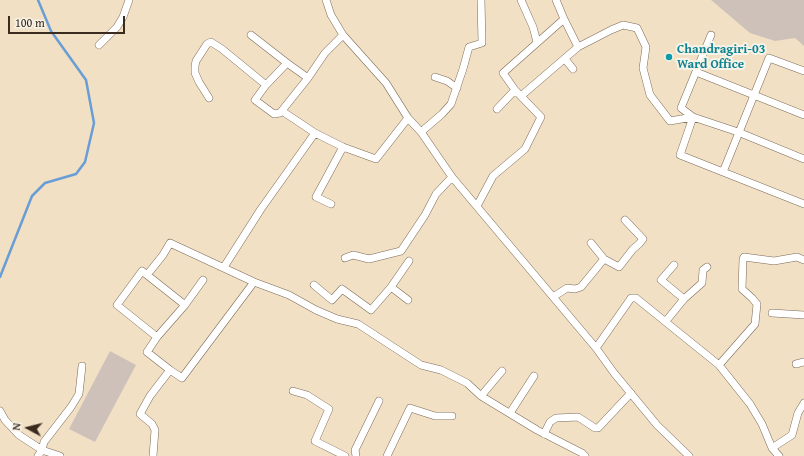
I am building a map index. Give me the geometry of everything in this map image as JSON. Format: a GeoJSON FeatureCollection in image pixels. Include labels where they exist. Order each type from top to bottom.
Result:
{"type":"FeatureCollection","features":[{"type":"Feature","properties":{"kind":"street"},"geometry":{"type":"LineString","coordinates":[[99,45],[123,17],[130,0]]}},
{"type":"Feature","properties":{"kind":"street"},"geometry":{"type":"LineString","coordinates":[[326,0],[331,15],[343,35],[386,83],[408,118],[421,132],[452,177],[478,206],[596,348],[614,373],[657,425],[689,456]]}},
{"type":"Feature","properties":{"kind":"street"},"geometry":{"type":"LineString","coordinates":[[421,132],[451,104],[469,47],[482,43],[481,0]]}},
{"type":"Feature","properties":{"kind":"street"},"geometry":{"type":"LineString","coordinates":[[521,0],[533,27],[537,42]]}},
{"type":"Feature","properties":{"kind":"street"},"geometry":{"type":"LineString","coordinates":[[556,0],[578,47]]}},
{"type":"Feature","properties":{"kind":"street"},"geometry":{"type":"LineString","coordinates":[[478,206],[493,176],[525,149],[541,117],[515,90],[503,72],[564,19]]}},
{"type":"Feature","properties":{"kind":"street"},"geometry":{"type":"LineString","coordinates":[[521,96],[578,47],[623,25],[637,28],[646,47],[643,68],[650,95],[670,120],[693,117]]}},
{"type":"Feature","properties":{"kind":"street"},"geometry":{"type":"LineString","coordinates":[[251,35],[308,78]]}},
{"type":"Feature","properties":{"kind":"street"},"geometry":{"type":"LineString","coordinates":[[287,63],[266,85],[256,100],[274,114],[282,111],[308,78],[325,53],[343,35]]}},
{"type":"Feature","properties":{"kind":"street"},"geometry":{"type":"LineString","coordinates":[[711,35],[681,108],[693,117],[738,132],[804,159]]}},
{"type":"Feature","properties":{"kind":"street"},"geometry":{"type":"LineString","coordinates":[[209,98],[195,73],[195,66],[196,61],[207,44],[211,42],[222,49],[266,85]]}},
{"type":"Feature","properties":{"kind":"street"},"geometry":{"type":"LineString","coordinates":[[723,172],[769,58],[804,71]]}},
{"type":"Feature","properties":{"kind":"street"},"geometry":{"type":"LineString","coordinates":[[565,59],[573,69]]}},
{"type":"Feature","properties":{"kind":"street"},"geometry":{"type":"LineString","coordinates":[[696,72],[804,115]]}},
{"type":"Feature","properties":{"kind":"street"},"geometry":{"type":"LineString","coordinates":[[434,77],[447,81],[457,88]]}},
{"type":"Feature","properties":{"kind":"street"},"geometry":{"type":"LineString","coordinates":[[497,109],[515,90]]}},
{"type":"Feature","properties":{"kind":"street"},"geometry":{"type":"LineString","coordinates":[[282,111],[315,133],[343,147],[376,159],[408,118]]}},
{"type":"Feature","properties":{"kind":"street"},"geometry":{"type":"LineString","coordinates":[[693,117],[680,155],[804,204]]}},
{"type":"Feature","properties":{"kind":"street"},"geometry":{"type":"LineString","coordinates":[[224,267],[261,209],[315,133]]}},
{"type":"Feature","properties":{"kind":"street"},"geometry":{"type":"LineString","coordinates":[[331,204],[313,196],[343,147]]}},
{"type":"Feature","properties":{"kind":"street"},"geometry":{"type":"LineString","coordinates":[[345,258],[353,255],[369,259],[401,251],[425,215],[436,194],[452,177]]}},
{"type":"Feature","properties":{"kind":"street"},"geometry":{"type":"LineString","coordinates":[[591,243],[604,259],[619,267],[633,249],[643,240],[625,220]]}},
{"type":"Feature","properties":{"kind":"street"},"geometry":{"type":"LineString","coordinates":[[147,275],[163,255],[170,243],[254,282],[289,295],[336,319],[358,324],[421,364],[441,370],[467,383],[481,396],[544,434],[582,453],[585,456]]}},
{"type":"Feature","properties":{"kind":"street"},"geometry":{"type":"LineString","coordinates":[[719,364],[755,324],[757,304],[742,289],[744,257],[774,261],[798,257],[804,260]]}},
{"type":"Feature","properties":{"kind":"street"},"geometry":{"type":"LineString","coordinates":[[553,297],[567,288],[575,289],[581,287],[604,259]]}},
{"type":"Feature","properties":{"kind":"street"},"geometry":{"type":"LineString","coordinates":[[314,286],[332,300],[342,289],[371,310],[391,287],[409,261]]}},
{"type":"Feature","properties":{"kind":"street"},"geometry":{"type":"LineString","coordinates":[[674,266],[661,280],[684,299]]}},
{"type":"Feature","properties":{"kind":"street"},"geometry":{"type":"LineString","coordinates":[[666,321],[684,299],[702,283],[703,270],[707,267]]}},
{"type":"Feature","properties":{"kind":"street"},"geometry":{"type":"LineString","coordinates":[[157,337],[117,305],[142,272],[185,305]]}},
{"type":"Feature","properties":{"kind":"street"},"geometry":{"type":"LineString","coordinates":[[203,280],[185,305],[157,337],[147,352],[182,378],[254,282]]}},
{"type":"Feature","properties":{"kind":"street"},"geometry":{"type":"LineString","coordinates":[[391,287],[408,300]]}},
{"type":"Feature","properties":{"kind":"street"},"geometry":{"type":"LineString","coordinates":[[596,348],[631,298],[636,298],[719,364],[750,404],[762,424],[772,448],[779,456]]}},
{"type":"Feature","properties":{"kind":"street"},"geometry":{"type":"LineString","coordinates":[[772,313],[804,316]]}},
{"type":"Feature","properties":{"kind":"street"},"geometry":{"type":"LineString","coordinates":[[796,364],[804,362]]}},
{"type":"Feature","properties":{"kind":"street"},"geometry":{"type":"LineString","coordinates":[[40,453],[44,442],[79,394],[82,366]]}},
{"type":"Feature","properties":{"kind":"street"},"geometry":{"type":"LineString","coordinates":[[153,456],[154,430],[152,424],[140,414],[150,396],[170,370]]}},
{"type":"Feature","properties":{"kind":"street"},"geometry":{"type":"LineString","coordinates":[[481,396],[502,371]]}},
{"type":"Feature","properties":{"kind":"street"},"geometry":{"type":"LineString","coordinates":[[510,413],[534,376]]}},
{"type":"Feature","properties":{"kind":"street"},"geometry":{"type":"LineString","coordinates":[[293,391],[307,395],[329,409],[314,441],[345,456]]}},
{"type":"Feature","properties":{"kind":"street"},"geometry":{"type":"LineString","coordinates":[[544,434],[550,422],[556,418],[578,417],[595,428],[598,428],[631,393]]}},
{"type":"Feature","properties":{"kind":"street"},"geometry":{"type":"LineString","coordinates":[[356,456],[355,450],[378,401]]}},
{"type":"Feature","properties":{"kind":"street"},"geometry":{"type":"LineString","coordinates":[[772,448],[792,435],[798,413],[804,403]]}},
{"type":"Feature","properties":{"kind":"street"},"geometry":{"type":"LineString","coordinates":[[387,456],[410,408],[435,416],[452,416]]}},
{"type":"Feature","properties":{"kind":"street"},"geometry":{"type":"LineString","coordinates":[[0,411],[5,420],[19,435],[40,453],[60,456]]}},
{"type":"Feature","properties":{"kind":"shaded area"},"geometry":{"type":"Polygon","coordinates":[[[711,0],[804,0],[804,46],[795,38],[775,41],[750,33],[711,0]]]}},
{"type":"Feature","properties":{"kind":"shaded area"},"geometry":{"type":"Polygon","coordinates":[[[110,351],[136,365],[95,442],[69,429],[110,351]]]}},
{"type":"Feature","properties":{"kind":"waterway"},"geometry":{"type":"LineString","coordinates":[[0,277],[32,196],[45,183],[76,174],[85,162],[94,123],[86,80],[51,31],[38,0]]}},
{"type":"Feature","properties":{"kind":"place","name":"Chandragiri-03 Ward Office"},"geometry":{"type":"Point","coordinates":[669,57]}}]}
